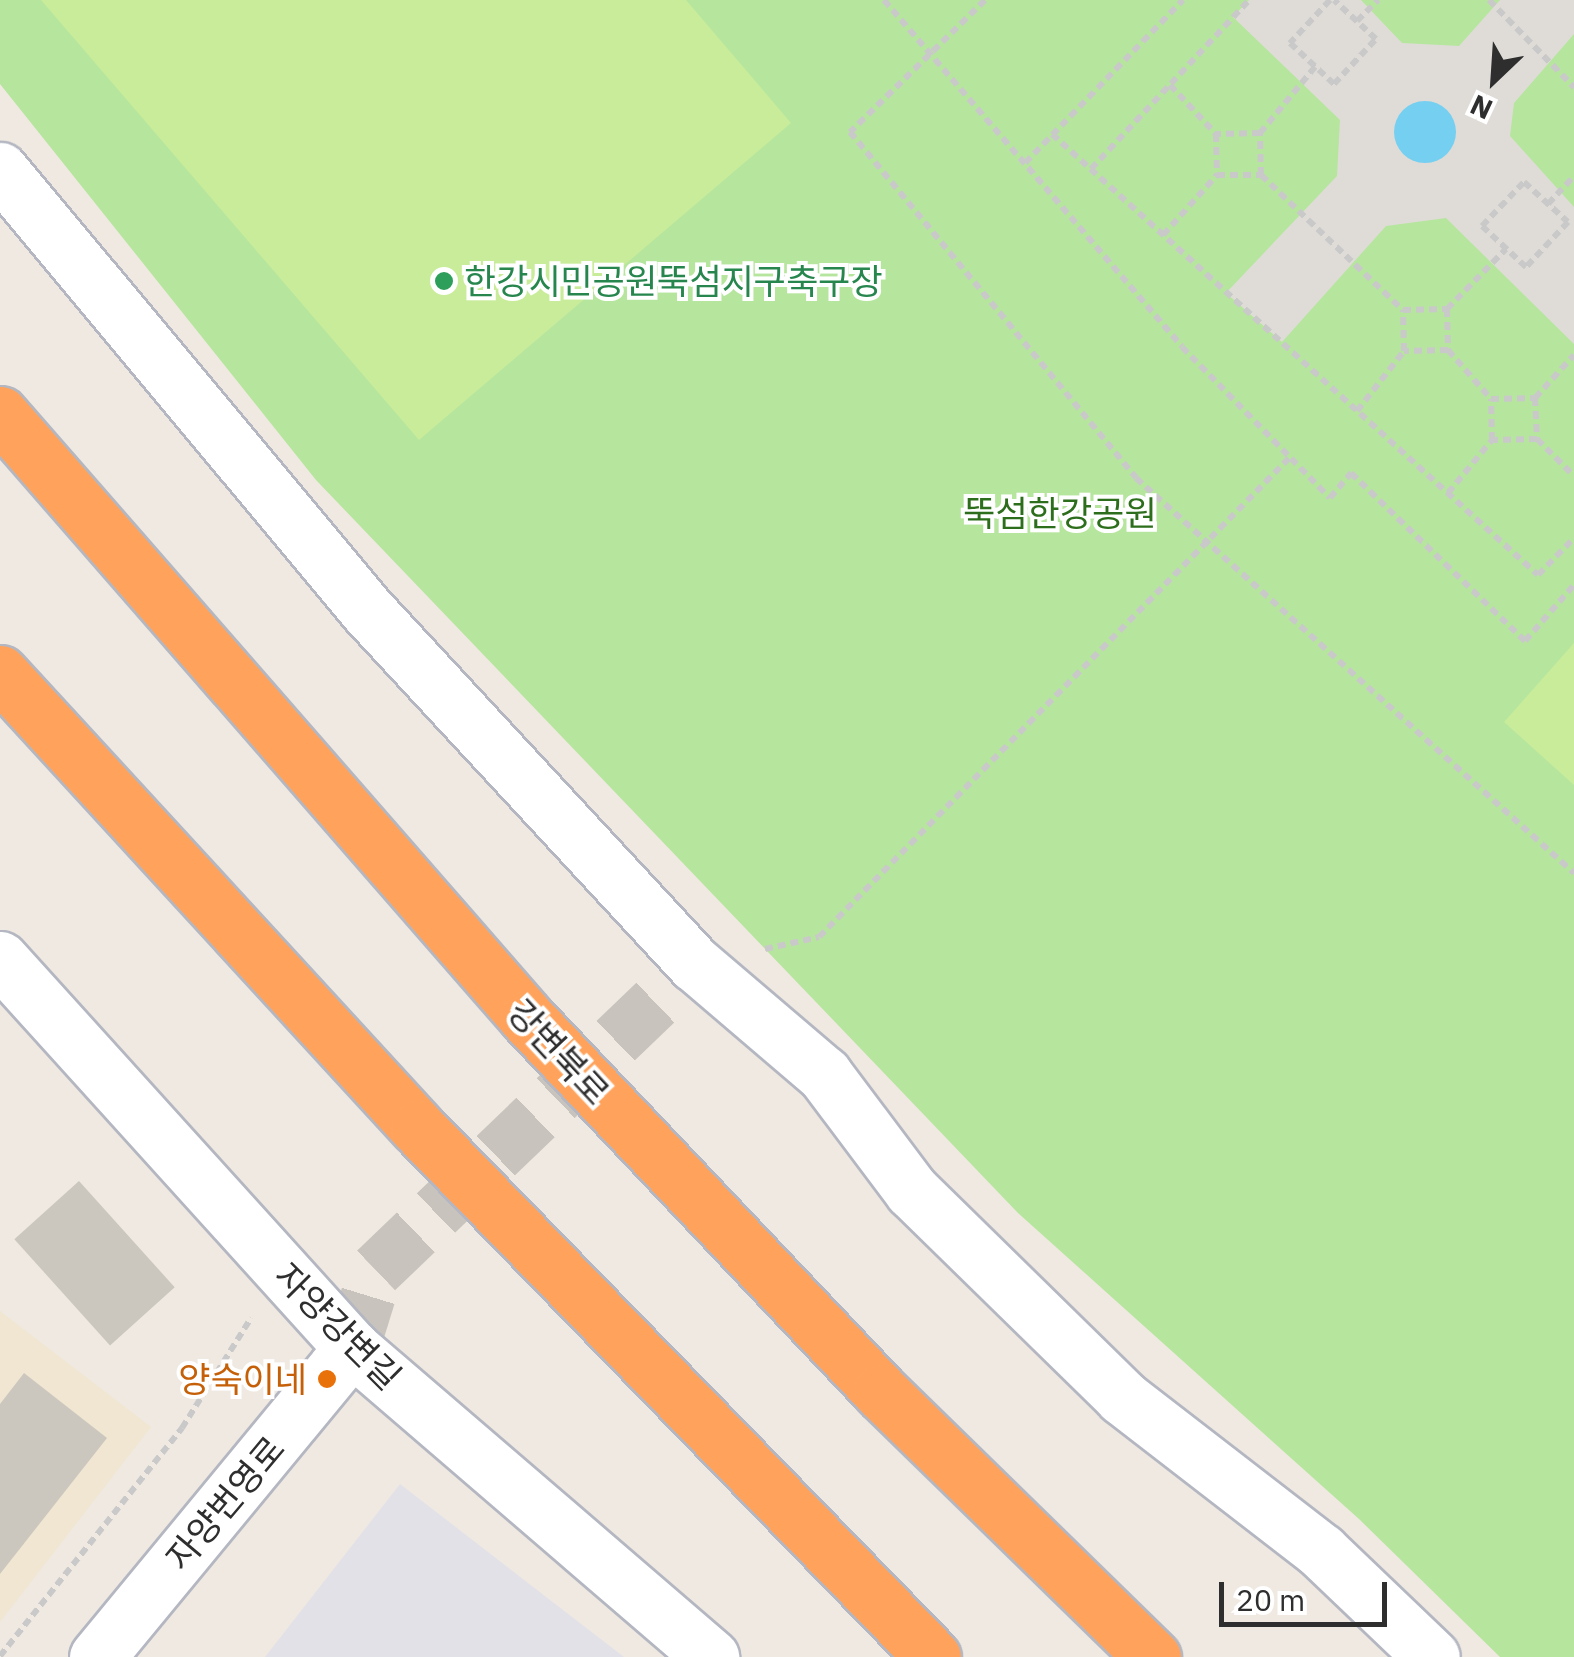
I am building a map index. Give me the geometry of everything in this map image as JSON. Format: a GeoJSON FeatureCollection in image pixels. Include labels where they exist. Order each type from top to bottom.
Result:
{"type":"FeatureCollection","features":[{"type":"Feature","properties":{"kind":"highway","name":"강변북로"},"geometry":{"type":"LineString","coordinates":[[0,414],[526,1018],[881,1392],[1153,1657]]}},
{"type":"Feature","properties":{"kind":"highway"},"geometry":{"type":"LineString","coordinates":[[0,674],[432,1142],[933,1657]]}},
{"type":"Feature","properties":{"kind":"street"},"geometry":{"type":"LineString","coordinates":[[0,170],[366,609],[696,964],[824,1074],[912,1191],[1122,1397],[1320,1551],[1432,1657]]}},
{"type":"Feature","properties":{"kind":"street","name":"자양강변길"},"geometry":{"type":"LineString","coordinates":[[0,959],[352,1348],[712,1657]]}},
{"type":"Feature","properties":{"kind":"street","name":"자양번영로"},"geometry":{"type":"LineString","coordinates":[[97,1657],[352,1348]]}},
{"type":"Feature","properties":{"kind":"path"},"geometry":{"type":"LineString","coordinates":[[884,0],[1182,346],[1330,498],[1351,474],[1524,641],[1574,585]]}},
{"type":"Feature","properties":{"kind":"path"},"geometry":{"type":"LineString","coordinates":[[984,0],[850,132],[1136,478],[1574,873]]}},
{"type":"Feature","properties":{"kind":"path"},"geometry":{"type":"LineString","coordinates":[[1025,163],[1183,0]]}},
{"type":"Feature","properties":{"kind":"path"},"geometry":{"type":"LineString","coordinates":[[1090,170],[1249,0]]}},
{"type":"Feature","properties":{"kind":"path"},"geometry":{"type":"LineString","coordinates":[[1332,0],[1357,21],[1376,40],[1334,84],[1290,43],[1332,0]]}},
{"type":"Feature","properties":{"kind":"path"},"geometry":{"type":"LineString","coordinates":[[1357,21],[1378,0]]}},
{"type":"Feature","properties":{"kind":"path"},"geometry":{"type":"LineString","coordinates":[[1489,0],[1574,87]]}},
{"type":"Feature","properties":{"kind":"path"},"geometry":{"type":"LineString","coordinates":[[1315,67],[1260,133],[1261,174],[1403,310],[1404,351],[1356,411]]}},
{"type":"Feature","properties":{"kind":"path"},"geometry":{"type":"LineString","coordinates":[[1163,235],[1217,175],[1216,134],[1170,85]]}},
{"type":"Feature","properties":{"kind":"path"},"geometry":{"type":"LineString","coordinates":[[1216,134],[1260,133]]}},
{"type":"Feature","properties":{"kind":"path"},"geometry":{"type":"LineString","coordinates":[[1052,134],[1538,575],[1574,538]]}},
{"type":"Feature","properties":{"kind":"path"},"geometry":{"type":"LineString","coordinates":[[1217,175],[1261,174]]}},
{"type":"Feature","properties":{"kind":"path"},"geometry":{"type":"LineString","coordinates":[[1548,204],[1574,176]]}},
{"type":"Feature","properties":{"kind":"path"},"geometry":{"type":"LineString","coordinates":[[1524,182],[1568,222],[1526,267],[1506,249],[1482,226],[1524,182]]}},
{"type":"Feature","properties":{"kind":"path"},"geometry":{"type":"LineString","coordinates":[[1403,310],[1447,309],[1506,249]]}},
{"type":"Feature","properties":{"kind":"path"},"geometry":{"type":"LineString","coordinates":[[1447,309],[1448,350],[1491,399],[1492,440],[1448,493]]}},
{"type":"Feature","properties":{"kind":"path"},"geometry":{"type":"LineString","coordinates":[[1404,351],[1448,350]]}},
{"type":"Feature","properties":{"kind":"path"},"geometry":{"type":"LineString","coordinates":[[1574,355],[1536,398],[1537,439],[1574,476]]}},
{"type":"Feature","properties":{"kind":"path"},"geometry":{"type":"LineString","coordinates":[[1491,399],[1536,398]]}},
{"type":"Feature","properties":{"kind":"path"},"geometry":{"type":"LineString","coordinates":[[1492,440],[1537,439]]}},
{"type":"Feature","properties":{"kind":"path"},"geometry":{"type":"LineString","coordinates":[[696,964],[819,937],[1290,457]]}},
{"type":"Feature","properties":{"kind":"path"},"geometry":{"type":"LineString","coordinates":[[0,1656],[182,1428],[259,1304]]}},
{"type":"Feature","properties":{"kind":"shaded area"},"geometry":{"type":"Polygon","coordinates":[[[1249,0],[1361,0],[1402,43],[1459,46],[1500,0],[1574,0],[1574,34],[1514,103],[1510,136],[1574,207],[1574,344],[1446,218],[1386,226],[1282,342],[1226,293],[1337,176],[1340,120],[1233,17],[1249,0]]]}},
{"type":"Feature","properties":{"kind":"shaded area"},"geometry":{"type":"Polygon","coordinates":[[[0,1311],[151,1427],[0,1622],[0,1311]]]}},
{"type":"Feature","properties":{"kind":"shaded area"},"geometry":{"type":"Polygon","coordinates":[[[400,1484],[624,1657],[265,1657],[400,1484]]]}},
{"type":"Feature","properties":{"kind":"green space","name":"뚝섬한강공원"},"geometry":{"type":"Polygon","coordinates":[[[0,0],[1574,0],[1574,1657],[1500,1657],[1359,1519],[1018,1213],[316,480],[0,84],[0,0]]]}},
{"type":"Feature","properties":{"kind":"green space","name":"한강시민공원뚝섬지구축구장"},"geometry":{"type":"Polygon","coordinates":[[[41,0],[686,0],[791,123],[419,440],[41,0]]]}},
{"type":"Feature","properties":{"kind":"green space"},"geometry":{"type":"Polygon","coordinates":[[[1574,643],[1574,785],[1504,722],[1574,643]]]}},
{"type":"Feature","properties":{"kind":"water"},"geometry":{"type":"Polygon","coordinates":[[[1425,101],[1447,110],[1456,132],[1447,154],[1425,163],[1403,154],[1394,132],[1403,110],[1425,101]]]}},
{"type":"Feature","properties":{"kind":"building"},"geometry":{"type":"Polygon","coordinates":[[[79,1181],[175,1287],[110,1345],[14,1239],[79,1181]]]}},
{"type":"Feature","properties":{"kind":"building"},"geometry":{"type":"Polygon","coordinates":[[[24,1373],[107,1438],[0,1574],[0,1404],[24,1373]]]}},
{"type":"Feature","properties":{"kind":"tunnel"},"geometry":{"type":"LineString","coordinates":[[352,1348],[376,1270],[695,964]]}},
{"type":"Feature","properties":{"kind":"place","name":"한강시민공원뚝섬지구축구장"},"geometry":{"type":"Point","coordinates":[444,281]}},
{"type":"Feature","properties":{"kind":"place","name":"양숙이네"},"geometry":{"type":"Point","coordinates":[327,1379]}}]}
